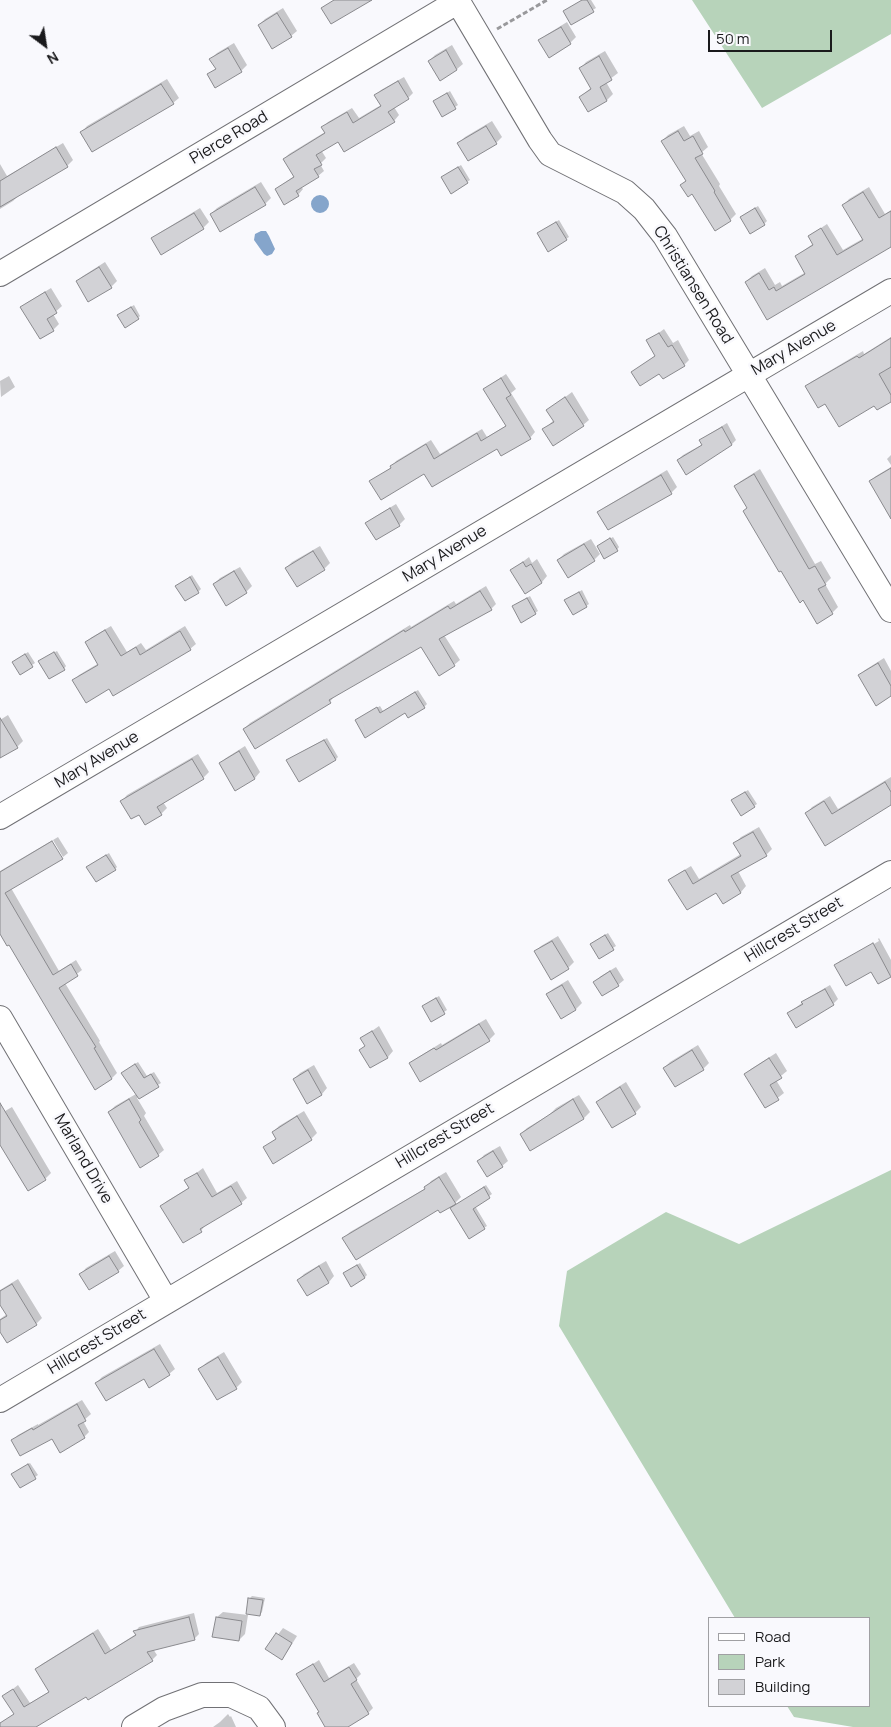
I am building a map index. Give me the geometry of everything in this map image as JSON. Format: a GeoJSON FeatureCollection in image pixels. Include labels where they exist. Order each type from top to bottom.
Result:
{"type":"FeatureCollection","features":[{"type":"Feature","properties":{"kind":"street","name":"Christiansen Road"},"geometry":{"type":"LineString","coordinates":[[457,1],[550,154],[625,192],[644,209],[665,236],[748,374],[887,595]]}},
{"type":"Feature","properties":{"kind":"street","name":"Pierce Road"},"geometry":{"type":"LineString","coordinates":[[0,274],[457,1]]}},
{"type":"Feature","properties":{"kind":"street","name":"Mary Avenue"},"geometry":{"type":"LineString","coordinates":[[0,818],[891,291]]}},
{"type":"Feature","properties":{"kind":"street","name":"Hillcrest Street"},"geometry":{"type":"LineString","coordinates":[[0,1400],[891,873]]}},
{"type":"Feature","properties":{"kind":"street","name":"Marland Drive"},"geometry":{"type":"LineString","coordinates":[[0,1018],[166,1301]]}},
{"type":"Feature","properties":{"kind":"street"},"geometry":{"type":"LineString","coordinates":[[134,1727],[164,1709],[202,1695],[231,1695],[259,1708],[273,1727]]}},
{"type":"Feature","properties":{"kind":"path"},"geometry":{"type":"LineString","coordinates":[[479,40],[547,0]]}},
{"type":"Feature","properties":{"kind":"green space"},"geometry":{"type":"Polygon","coordinates":[[[692,0],[891,0],[891,34],[762,108],[692,0]]]}},
{"type":"Feature","properties":{"kind":"green space"},"geometry":{"type":"Polygon","coordinates":[[[891,1170],[891,1727],[853,1727],[794,1717],[788,1707],[871,1707],[871,1617],[734,1617],[559,1326],[567,1271],[666,1212],[739,1244],[891,1170]]]}},
{"type":"Feature","properties":{"kind":"water"},"geometry":{"type":"Polygon","coordinates":[[[316,195],[324,195],[329,200],[327,211],[316,213],[311,208],[311,200],[316,195]]]}},
{"type":"Feature","properties":{"kind":"water"},"geometry":{"type":"Polygon","coordinates":[[[266,231],[275,249],[272,254],[267,256],[254,240],[255,234],[266,231]]]}},
{"type":"Feature","properties":{"kind":"building"},"geometry":{"type":"Polygon","coordinates":[[[334,0],[372,0],[331,24],[321,8],[334,0]]]}},
{"type":"Feature","properties":{"kind":"building"},"geometry":{"type":"Polygon","coordinates":[[[582,0],[587,0],[594,12],[571,25],[563,11],[582,0]]]}},
{"type":"Feature","properties":{"kind":"building"},"geometry":{"type":"Polygon","coordinates":[[[277,13],[292,37],[272,49],[258,25],[277,13]]]}},
{"type":"Feature","properties":{"kind":"building"},"geometry":{"type":"Polygon","coordinates":[[[561,27],[571,44],[549,58],[538,40],[561,27]]]}},
{"type":"Feature","properties":{"kind":"building"},"geometry":{"type":"Polygon","coordinates":[[[228,48],[242,72],[215,88],[207,74],[216,69],[209,59],[228,48]]]}},
{"type":"Feature","properties":{"kind":"building"},"geometry":{"type":"Polygon","coordinates":[[[446,50],[457,70],[440,81],[428,61],[446,50]]]}},
{"type":"Feature","properties":{"kind":"building"},"geometry":{"type":"Polygon","coordinates":[[[599,56],[612,80],[600,87],[607,101],[588,112],[579,97],[591,89],[579,68],[599,56]]]}},
{"type":"Feature","properties":{"kind":"building"},"geometry":{"type":"Polygon","coordinates":[[[398,81],[409,99],[388,112],[395,122],[344,152],[338,142],[316,155],[322,165],[314,169],[319,177],[296,191],[299,196],[284,205],[275,189],[294,177],[283,159],[325,133],[321,127],[347,112],[353,123],[381,106],[374,95],[398,81]]]}},
{"type":"Feature","properties":{"kind":"building"},"geometry":{"type":"Polygon","coordinates":[[[161,84],[174,104],[92,152],[80,132],[161,84]]]}},
{"type":"Feature","properties":{"kind":"building"},"geometry":{"type":"Polygon","coordinates":[[[447,93],[456,109],[442,117],[433,101],[447,93]]]}},
{"type":"Feature","properties":{"kind":"building"},"geometry":{"type":"Polygon","coordinates":[[[486,126],[497,144],[468,161],[457,143],[486,126]]]}},
{"type":"Feature","properties":{"kind":"building"},"geometry":{"type":"Polygon","coordinates":[[[678,131],[684,141],[693,136],[703,154],[695,158],[731,221],[715,231],[692,194],[688,197],[680,185],[686,181],[661,141],[678,131]]]}},
{"type":"Feature","properties":{"kind":"building"},"geometry":{"type":"Polygon","coordinates":[[[56,147],[68,167],[0,207],[0,181],[56,147]]]}},
{"type":"Feature","properties":{"kind":"building"},"geometry":{"type":"Polygon","coordinates":[[[458,167],[468,183],[451,194],[441,177],[458,167]]]}},
{"type":"Feature","properties":{"kind":"building"},"geometry":{"type":"Polygon","coordinates":[[[255,187],[266,205],[220,232],[210,214],[255,187]]]}},
{"type":"Feature","properties":{"kind":"building"},"geometry":{"type":"Polygon","coordinates":[[[863,192],[879,218],[891,211],[891,247],[767,320],[745,282],[759,273],[769,290],[774,287],[776,291],[805,274],[795,256],[813,245],[808,236],[821,228],[837,255],[863,240],[842,205],[863,192]]]}},
{"type":"Feature","properties":{"kind":"building"},"geometry":{"type":"Polygon","coordinates":[[[755,208],[765,225],[750,234],[740,217],[755,208]]]}},
{"type":"Feature","properties":{"kind":"building"},"geometry":{"type":"Polygon","coordinates":[[[194,213],[204,229],[161,255],[151,238],[194,213]]]}},
{"type":"Feature","properties":{"kind":"building"},"geometry":{"type":"Polygon","coordinates":[[[556,222],[567,240],[548,252],[537,233],[556,222]]]}},
{"type":"Feature","properties":{"kind":"building"},"geometry":{"type":"Polygon","coordinates":[[[99,267],[112,288],[88,302],[76,281],[99,267]]]}},
{"type":"Feature","properties":{"kind":"building"},"geometry":{"type":"Polygon","coordinates":[[[45,292],[57,313],[47,319],[54,331],[40,339],[20,307],[45,292]]]}},
{"type":"Feature","properties":{"kind":"building"},"geometry":{"type":"Polygon","coordinates":[[[131,307],[139,319],[125,328],[117,315],[131,307]]]}},
{"type":"Feature","properties":{"kind":"building"},"geometry":{"type":"Polygon","coordinates":[[[659,333],[668,347],[672,345],[685,366],[663,379],[659,374],[640,386],[631,372],[655,356],[646,340],[659,333]]]}},
{"type":"Feature","properties":{"kind":"building"},"geometry":{"type":"Polygon","coordinates":[[[891,338],[891,367],[879,374],[891,395],[891,402],[877,410],[874,406],[839,427],[825,404],[818,408],[805,386],[857,356],[859,358],[891,338]]]}},
{"type":"Feature","properties":{"kind":"building"},"geometry":{"type":"Polygon","coordinates":[[[501,378],[511,395],[506,398],[531,439],[501,456],[497,449],[432,487],[424,474],[381,500],[369,481],[426,444],[434,459],[477,433],[481,441],[506,426],[483,389],[501,378]]]}},
{"type":"Feature","properties":{"kind":"building"},"geometry":{"type":"Polygon","coordinates":[[[565,397],[584,426],[553,446],[542,429],[554,422],[546,410],[565,397]]]}},
{"type":"Feature","properties":{"kind":"building"},"geometry":{"type":"Polygon","coordinates":[[[722,427],[732,445],[686,475],[677,460],[702,445],[699,440],[722,427]]]}},
{"type":"Feature","properties":{"kind":"building"},"geometry":{"type":"Polygon","coordinates":[[[891,468],[891,519],[869,481],[891,468]]]}},
{"type":"Feature","properties":{"kind":"building"},"geometry":{"type":"Polygon","coordinates":[[[754,474],[809,569],[815,566],[826,585],[818,589],[833,614],[817,624],[803,600],[800,603],[781,571],[779,572],[743,511],[747,508],[734,486],[754,474]]]}},
{"type":"Feature","properties":{"kind":"building"},"geometry":{"type":"Polygon","coordinates":[[[661,475],[672,494],[608,530],[597,512],[661,475]]]}},
{"type":"Feature","properties":{"kind":"building"},"geometry":{"type":"Polygon","coordinates":[[[390,508],[400,526],[376,540],[365,523],[390,508]]]}},
{"type":"Feature","properties":{"kind":"building"},"geometry":{"type":"Polygon","coordinates":[[[610,538],[618,551],[604,559],[597,546],[610,538]]]}},
{"type":"Feature","properties":{"kind":"building"},"geometry":{"type":"Polygon","coordinates":[[[584,544],[595,561],[568,578],[557,560],[584,544]]]}},
{"type":"Feature","properties":{"kind":"building"},"geometry":{"type":"Polygon","coordinates":[[[313,551],[325,570],[297,587],[285,568],[313,551]]]}},
{"type":"Feature","properties":{"kind":"building"},"geometry":{"type":"Polygon","coordinates":[[[523,562],[526,567],[531,564],[542,583],[525,594],[510,570],[523,562]]]}},
{"type":"Feature","properties":{"kind":"building"},"geometry":{"type":"Polygon","coordinates":[[[234,571],[247,593],[226,606],[213,584],[234,571]]]}},
{"type":"Feature","properties":{"kind":"building"},"geometry":{"type":"Polygon","coordinates":[[[190,577],[199,593],[185,601],[175,586],[190,577]]]}},
{"type":"Feature","properties":{"kind":"building"},"geometry":{"type":"Polygon","coordinates":[[[480,591],[492,610],[439,639],[455,666],[439,676],[421,647],[329,700],[331,703],[255,749],[243,729],[404,630],[405,632],[448,606],[450,609],[480,591]]]}},
{"type":"Feature","properties":{"kind":"building"},"geometry":{"type":"Polygon","coordinates":[[[579,592],[587,607],[573,615],[564,600],[579,592]]]}},
{"type":"Feature","properties":{"kind":"building"},"geometry":{"type":"Polygon","coordinates":[[[527,598],[536,614],[521,623],[512,606],[527,598]]]}},
{"type":"Feature","properties":{"kind":"building"},"geometry":{"type":"Polygon","coordinates":[[[105,630],[121,656],[136,647],[140,655],[180,631],[191,650],[113,696],[109,689],[86,703],[72,680],[98,665],[85,642],[105,630]]]}},
{"type":"Feature","properties":{"kind":"building"},"geometry":{"type":"Polygon","coordinates":[[[54,652],[65,670],[49,679],[38,661],[54,652]]]}},
{"type":"Feature","properties":{"kind":"building"},"geometry":{"type":"Polygon","coordinates":[[[25,654],[33,667],[20,675],[12,662],[25,654]]]}},
{"type":"Feature","properties":{"kind":"building"},"geometry":{"type":"Polygon","coordinates":[[[878,663],[891,686],[891,696],[876,706],[858,675],[878,663]]]}},
{"type":"Feature","properties":{"kind":"building"},"geometry":{"type":"Polygon","coordinates":[[[415,692],[425,708],[408,718],[405,713],[365,738],[355,720],[377,707],[380,713],[415,692]]]}},
{"type":"Feature","properties":{"kind":"building"},"geometry":{"type":"Polygon","coordinates":[[[0,718],[18,748],[0,758],[0,718]]]}},
{"type":"Feature","properties":{"kind":"building"},"geometry":{"type":"Polygon","coordinates":[[[324,740],[336,760],[299,782],[286,760],[324,740]]]}},
{"type":"Feature","properties":{"kind":"building"},"geometry":{"type":"Polygon","coordinates":[[[239,751],[255,779],[235,791],[219,763],[239,751]]]}},
{"type":"Feature","properties":{"kind":"building"},"geometry":{"type":"Polygon","coordinates":[[[192,759],[204,779],[157,807],[162,815],[145,825],[139,815],[131,819],[120,801],[192,759]]]}},
{"type":"Feature","properties":{"kind":"building"},"geometry":{"type":"Polygon","coordinates":[[[885,782],[891,792],[891,805],[825,846],[805,813],[824,801],[832,814],[885,782]]]}},
{"type":"Feature","properties":{"kind":"building"},"geometry":{"type":"Polygon","coordinates":[[[745,792],[755,807],[741,816],[731,800],[745,792]]]}},
{"type":"Feature","properties":{"kind":"building"},"geometry":{"type":"Polygon","coordinates":[[[753,832],[767,856],[731,876],[741,893],[723,904],[716,893],[687,910],[668,880],[685,870],[693,884],[741,856],[733,843],[753,832]]]}},
{"type":"Feature","properties":{"kind":"building"},"geometry":{"type":"Polygon","coordinates":[[[52,841],[63,859],[5,893],[53,975],[71,964],[78,976],[59,988],[96,1047],[94,1048],[112,1079],[95,1090],[9,945],[7,946],[0,934],[0,872],[52,841]]]}},
{"type":"Feature","properties":{"kind":"building"},"geometry":{"type":"Polygon","coordinates":[[[106,855],[116,870],[96,882],[86,867],[106,855]]]}},
{"type":"Feature","properties":{"kind":"building"},"geometry":{"type":"Polygon","coordinates":[[[605,935],[614,950],[599,959],[590,944],[605,935]]]}},
{"type":"Feature","properties":{"kind":"building"},"geometry":{"type":"Polygon","coordinates":[[[552,941],[569,969],[551,980],[534,951],[552,941]]]}},
{"type":"Feature","properties":{"kind":"building"},"geometry":{"type":"Polygon","coordinates":[[[873,943],[891,977],[878,984],[871,972],[846,986],[834,965],[873,943]]]}},
{"type":"Feature","properties":{"kind":"building"},"geometry":{"type":"Polygon","coordinates":[[[610,971],[619,986],[602,996],[593,982],[610,971]]]}},
{"type":"Feature","properties":{"kind":"building"},"geometry":{"type":"Polygon","coordinates":[[[562,985],[576,1010],[561,1019],[546,994],[562,985]]]}},
{"type":"Feature","properties":{"kind":"building"},"geometry":{"type":"Polygon","coordinates":[[[825,989],[834,1005],[796,1028],[787,1013],[803,1004],[801,1002],[825,989]]]}},
{"type":"Feature","properties":{"kind":"building"},"geometry":{"type":"Polygon","coordinates":[[[436,998],[445,1014],[431,1022],[422,1006],[436,998]]]}},
{"type":"Feature","properties":{"kind":"building"},"geometry":{"type":"Polygon","coordinates":[[[479,1024],[490,1041],[420,1082],[409,1063],[434,1048],[436,1050],[479,1024]]]}},
{"type":"Feature","properties":{"kind":"building"},"geometry":{"type":"Polygon","coordinates":[[[372,1031],[388,1058],[370,1068],[359,1050],[365,1046],[360,1038],[372,1031]]]}},
{"type":"Feature","properties":{"kind":"building"},"geometry":{"type":"Polygon","coordinates":[[[692,1050],[704,1070],[675,1087],[663,1068],[692,1050]]]}},
{"type":"Feature","properties":{"kind":"building"},"geometry":{"type":"Polygon","coordinates":[[[769,1058],[782,1078],[770,1085],[779,1100],[765,1108],[744,1074],[769,1058]]]}},
{"type":"Feature","properties":{"kind":"building"},"geometry":{"type":"Polygon","coordinates":[[[135,1064],[144,1078],[151,1074],[159,1087],[139,1099],[121,1073],[135,1064]]]}},
{"type":"Feature","properties":{"kind":"building"},"geometry":{"type":"Polygon","coordinates":[[[308,1070],[322,1095],[307,1104],[293,1079],[308,1070]]]}},
{"type":"Feature","properties":{"kind":"building"},"geometry":{"type":"Polygon","coordinates":[[[620,1087],[636,1114],[612,1128],[596,1102],[620,1087]]]}},
{"type":"Feature","properties":{"kind":"building"},"geometry":{"type":"Polygon","coordinates":[[[129,1099],[141,1120],[139,1122],[159,1156],[140,1168],[108,1112],[129,1099]]]}},
{"type":"Feature","properties":{"kind":"building"},"geometry":{"type":"Polygon","coordinates":[[[573,1099],[584,1119],[530,1151],[520,1134],[573,1099]]]}},
{"type":"Feature","properties":{"kind":"building"},"geometry":{"type":"Polygon","coordinates":[[[0,1103],[46,1180],[28,1191],[0,1145],[0,1103]]]}},
{"type":"Feature","properties":{"kind":"building"},"geometry":{"type":"Polygon","coordinates":[[[297,1116],[312,1140],[273,1164],[263,1147],[276,1139],[272,1132],[297,1116]]]}},
{"type":"Feature","properties":{"kind":"building"},"geometry":{"type":"Polygon","coordinates":[[[493,1151],[503,1167],[487,1177],[477,1161],[493,1151]]]}},
{"type":"Feature","properties":{"kind":"building"},"geometry":{"type":"Polygon","coordinates":[[[197,1173],[212,1197],[231,1186],[242,1204],[200,1229],[202,1232],[183,1243],[160,1206],[189,1188],[184,1180],[197,1173]]]}},
{"type":"Feature","properties":{"kind":"building"},"geometry":{"type":"Polygon","coordinates":[[[439,1177],[456,1204],[440,1213],[438,1210],[356,1260],[342,1238],[425,1189],[424,1187],[439,1177]]]}},
{"type":"Feature","properties":{"kind":"building"},"geometry":{"type":"Polygon","coordinates":[[[484,1187],[490,1198],[473,1209],[485,1229],[469,1239],[450,1208],[484,1187]]]}},
{"type":"Feature","properties":{"kind":"building"},"geometry":{"type":"Polygon","coordinates":[[[109,1256],[119,1272],[89,1290],[79,1274],[109,1256]]]}},
{"type":"Feature","properties":{"kind":"building"},"geometry":{"type":"Polygon","coordinates":[[[357,1265],[365,1278],[351,1287],[343,1273],[357,1265]]]}},
{"type":"Feature","properties":{"kind":"building"},"geometry":{"type":"Polygon","coordinates":[[[319,1266],[329,1283],[307,1296],[297,1280],[319,1266]]]}},
{"type":"Feature","properties":{"kind":"building"},"geometry":{"type":"Polygon","coordinates":[[[12,1284],[37,1325],[7,1343],[0,1332],[0,1320],[7,1316],[0,1305],[0,1291],[12,1284]]]}},
{"type":"Feature","properties":{"kind":"building"},"geometry":{"type":"Polygon","coordinates":[[[154,1349],[170,1375],[149,1388],[144,1379],[106,1401],[95,1383],[154,1349]]]}},
{"type":"Feature","properties":{"kind":"building"},"geometry":{"type":"Polygon","coordinates":[[[218,1357],[237,1389],[217,1400],[198,1369],[218,1357]]]}},
{"type":"Feature","properties":{"kind":"building"},"geometry":{"type":"Polygon","coordinates":[[[77,1404],[86,1421],[78,1425],[85,1438],[60,1453],[52,1439],[20,1456],[11,1440],[32,1428],[33,1430],[77,1404]]]}},
{"type":"Feature","properties":{"kind":"building"},"geometry":{"type":"Polygon","coordinates":[[[28,1464],[36,1479],[20,1488],[11,1474],[28,1464]]]}},
{"type":"Feature","properties":{"kind":"building"},"geometry":{"type":"Polygon","coordinates":[[[248,1598],[263,1600],[260,1616],[246,1614],[248,1598]]]}},
{"type":"Feature","properties":{"kind":"building"},"geometry":{"type":"Polygon","coordinates":[[[189,1617],[195,1640],[147,1652],[153,1661],[88,1700],[86,1697],[36,1727],[0,1727],[0,1723],[14,1714],[2,1696],[13,1689],[24,1707],[49,1692],[35,1669],[93,1633],[105,1654],[136,1635],[133,1631],[189,1617]]]}},
{"type":"Feature","properties":{"kind":"building"},"geometry":{"type":"Polygon","coordinates":[[[216,1617],[242,1621],[239,1641],[212,1637],[216,1617]]]}},
{"type":"Feature","properties":{"kind":"building"},"geometry":{"type":"Polygon","coordinates":[[[276,1633],[292,1643],[282,1660],[265,1649],[276,1633]]]}},
{"type":"Feature","properties":{"kind":"building"},"geometry":{"type":"Polygon","coordinates":[[[313,1664],[324,1682],[349,1667],[357,1680],[351,1684],[369,1714],[348,1727],[325,1727],[317,1713],[319,1712],[296,1674],[313,1664]]]}}]}
